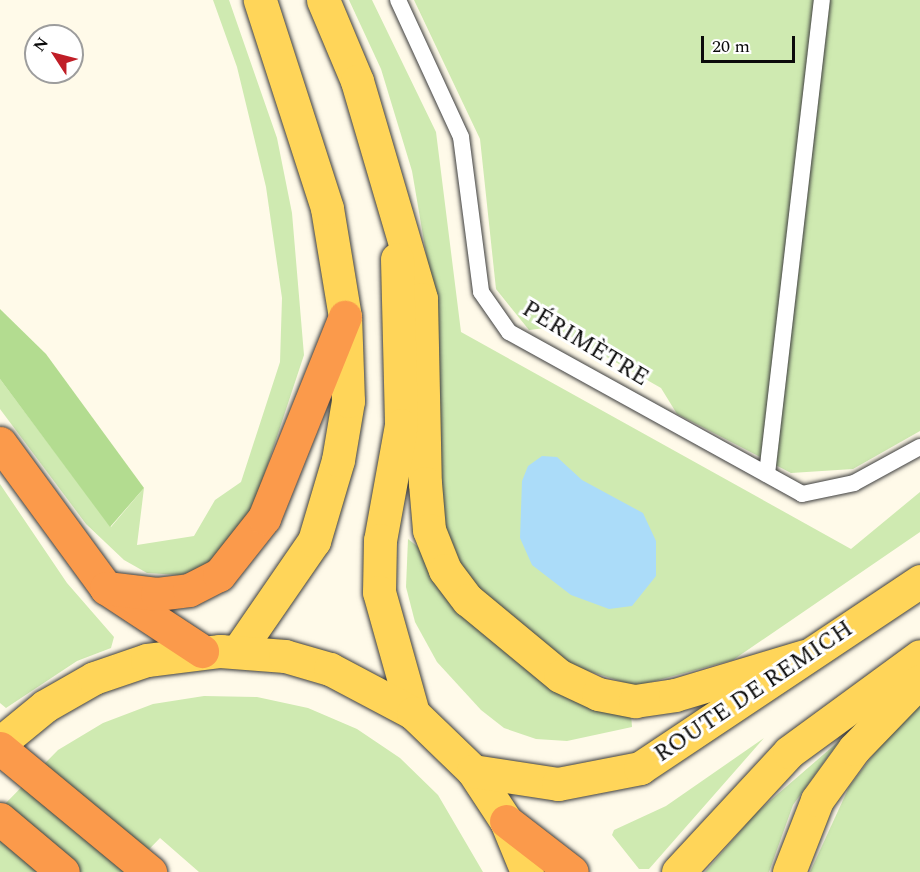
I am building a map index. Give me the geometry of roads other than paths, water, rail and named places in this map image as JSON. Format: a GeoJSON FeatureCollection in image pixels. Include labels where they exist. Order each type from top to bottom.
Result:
{"type":"FeatureCollection","features":[{"type":"Feature","properties":{"kind":"highway"},"geometry":{"type":"LineString","coordinates":[[106,588],[157,594],[189,590],[219,574],[264,518],[345,317]]}},
{"type":"Feature","properties":{"kind":"highway"},"geometry":{"type":"LineString","coordinates":[[0,443],[106,588],[202,651]]}},
{"type":"Feature","properties":{"kind":"highway"},"geometry":{"type":"LineString","coordinates":[[0,748],[144,866]]}},
{"type":"Feature","properties":{"kind":"highway"},"geometry":{"type":"LineString","coordinates":[[0,819],[63,872]]}},
{"type":"Feature","properties":{"kind":"highway"},"geometry":{"type":"LineString","coordinates":[[506,821],[572,872]]}},
{"type":"Feature","properties":{"kind":"main road"},"geometry":{"type":"LineString","coordinates":[[238,651],[313,544],[320,525],[348,401],[345,317],[327,208],[260,0]]}},
{"type":"Feature","properties":{"kind":"main road"},"geometry":{"type":"LineString","coordinates":[[323,0],[357,81],[396,229],[421,299],[429,530],[445,570],[468,600],[560,676],[598,694],[635,701],[675,695],[805,656]]}},
{"type":"Feature","properties":{"kind":"main road"},"geometry":{"type":"LineString","coordinates":[[396,229],[400,425],[380,540],[379,592],[413,713]]}},
{"type":"Feature","properties":{"kind":"main road","name":"ROUTE DE REMICH"},"geometry":{"type":"LineString","coordinates":[[473,771],[558,784],[640,768],[920,581]]}},
{"type":"Feature","properties":{"kind":"main road"},"geometry":{"type":"LineString","coordinates":[[0,743],[45,706],[94,678],[147,660],[202,651],[238,651],[330,669],[413,713],[473,771],[506,821],[527,872]]}},
{"type":"Feature","properties":{"kind":"main road"},"geometry":{"type":"LineString","coordinates":[[678,872],[700,843],[789,752],[920,656]]}},
{"type":"Feature","properties":{"kind":"main road"},"geometry":{"type":"LineString","coordinates":[[789,872],[817,800],[854,749],[920,681]]}},
{"type":"Feature","properties":{"kind":"lane","name":"PÉRIMÈTRE"},"geometry":{"type":"LineString","coordinates":[[398,0],[461,137],[481,292],[509,332],[802,494],[854,483],[920,447]]}},
{"type":"Feature","properties":{"kind":"lane"},"geometry":{"type":"LineString","coordinates":[[767,474],[822,0]]}},
{"type":"Feature","properties":{"kind":"water"},"geometry":{"type":"Polygon","coordinates":[[[542,456],[557,457],[582,480],[643,513],[656,541],[656,576],[632,606],[609,609],[571,595],[532,565],[520,538],[522,481],[528,466],[542,456]]]}}]}
